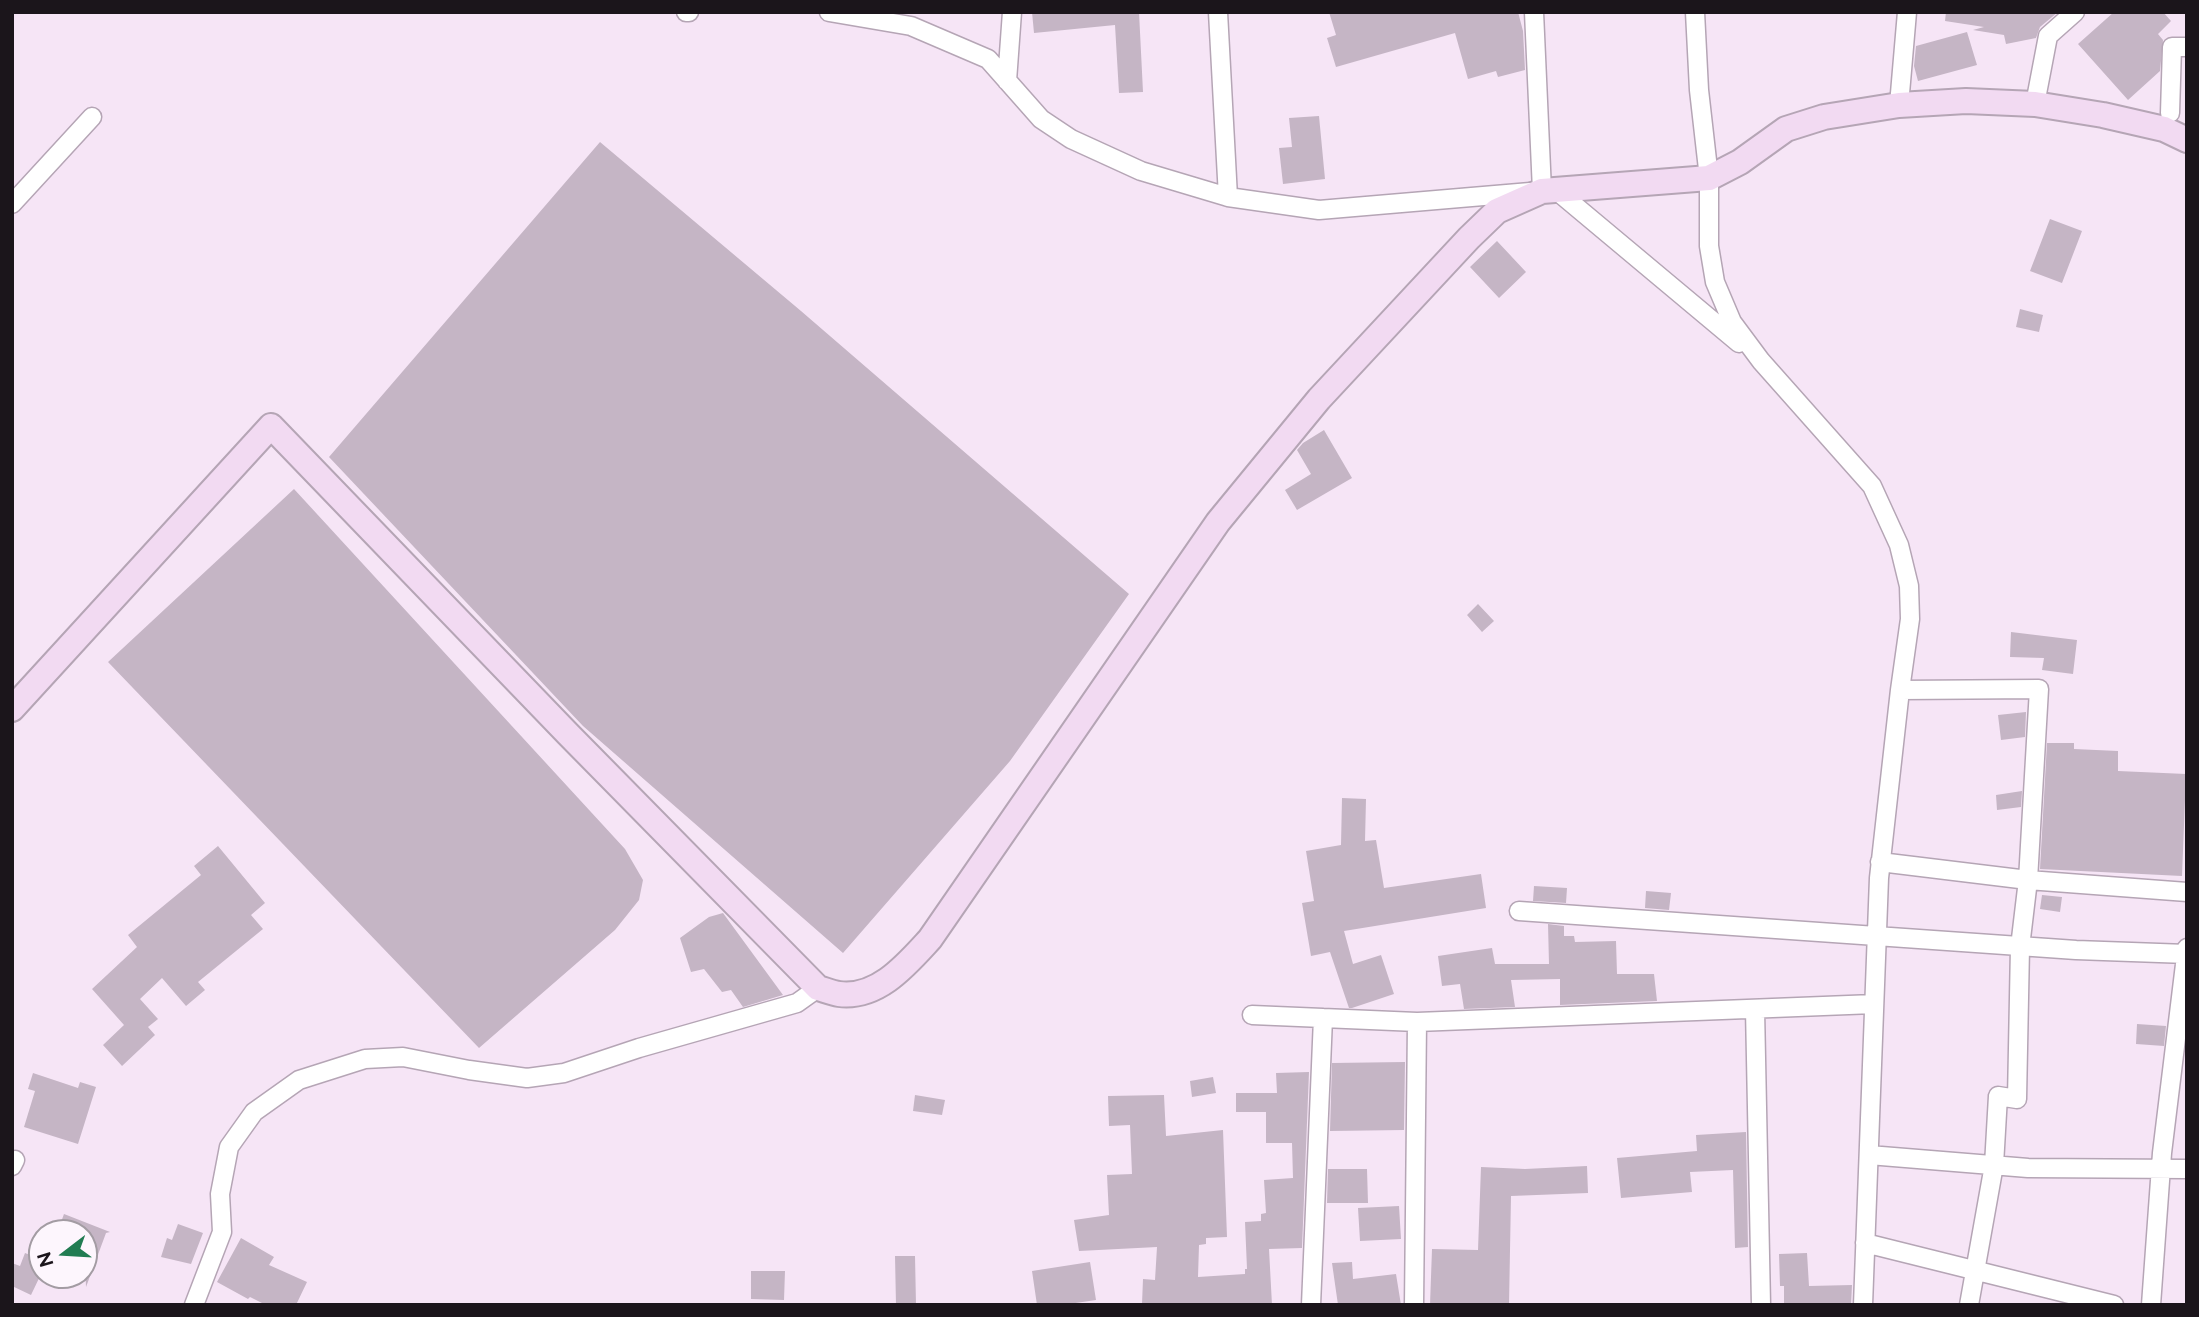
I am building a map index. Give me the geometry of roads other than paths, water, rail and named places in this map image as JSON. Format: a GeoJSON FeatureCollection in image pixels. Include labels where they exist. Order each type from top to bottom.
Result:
{"type":"FeatureCollection","features":[{"type":"Feature","properties":{"kind":"street"},"geometry":{"type":"LineString","coordinates":[[829,12],[909,19],[988,59],[1041,120],[1071,139],[1141,171],[1228,197],[1319,210],[1709,178],[1740,162],[1786,129],[1824,117],[1899,105],[1966,101],[2035,104],[2171,122],[2187,140]]}},
{"type":"Feature","properties":{"kind":"street"},"geometry":{"type":"LineString","coordinates":[[1007,81],[1012,12]]}},
{"type":"Feature","properties":{"kind":"street"},"geometry":{"type":"LineString","coordinates":[[1218,12],[1228,197]]}},
{"type":"Feature","properties":{"kind":"street"},"geometry":{"type":"LineString","coordinates":[[1534,12],[1549,191],[1761,360]]}},
{"type":"Feature","properties":{"kind":"street"},"geometry":{"type":"LineString","coordinates":[[1695,12],[1699,90],[1709,178],[1709,246],[1715,282],[1732,322],[1761,360],[1872,486],[1895,535],[1909,586],[1910,619],[1880,862],[1863,1305]]}},
{"type":"Feature","properties":{"kind":"street"},"geometry":{"type":"LineString","coordinates":[[1899,105],[1907,12]]}},
{"type":"Feature","properties":{"kind":"street"},"geometry":{"type":"LineString","coordinates":[[2035,104],[2048,36],[2075,12]]}},
{"type":"Feature","properties":{"kind":"street"},"geometry":{"type":"LineString","coordinates":[[2171,122],[2172,47],[2187,47]]}},
{"type":"Feature","properties":{"kind":"street"},"geometry":{"type":"LineString","coordinates":[[12,204],[92,117]]}},
{"type":"Feature","properties":{"kind":"street"},"geometry":{"type":"LineString","coordinates":[[12,709],[271,426],[818,988],[841,994],[861,992],[884,983],[903,969],[930,939],[1218,522],[1319,399],[1497,211],[1549,191]]}},
{"type":"Feature","properties":{"kind":"street"},"geometry":{"type":"LineString","coordinates":[[1900,690],[2039,689],[2028,880],[2020,947],[2017,1099],[1998,1096],[1994,1165],[1969,1305]]}},
{"type":"Feature","properties":{"kind":"street"},"geometry":{"type":"LineString","coordinates":[[1880,862],[2028,880],[2187,892]]}},
{"type":"Feature","properties":{"kind":"street"},"geometry":{"type":"LineString","coordinates":[[1519,911],[2020,947],[2186,954]]}},
{"type":"Feature","properties":{"kind":"street"},"geometry":{"type":"LineString","coordinates":[[2151,1305],[2160,1169],[2187,948]]}},
{"type":"Feature","properties":{"kind":"street"},"geometry":{"type":"LineString","coordinates":[[194,1305],[222,1232],[220,1194],[229,1147],[254,1112],[299,1080],[365,1059],[403,1057],[527,1078],[564,1073],[639,1048],[797,1003],[818,988]]}},
{"type":"Feature","properties":{"kind":"street"},"geometry":{"type":"LineString","coordinates":[[1252,1016],[1417,1022],[1874,1004]]}},
{"type":"Feature","properties":{"kind":"street"},"geometry":{"type":"LineString","coordinates":[[1755,1009],[1761,1305]]}},
{"type":"Feature","properties":{"kind":"street"},"geometry":{"type":"LineString","coordinates":[[1311,1305],[1323,1018]]}},
{"type":"Feature","properties":{"kind":"street"},"geometry":{"type":"LineString","coordinates":[[1414,1305],[1417,1022]]}},
{"type":"Feature","properties":{"kind":"street"},"geometry":{"type":"LineString","coordinates":[[1869,1155],[2028,1168],[2187,1169]]}},
{"type":"Feature","properties":{"kind":"street"},"geometry":{"type":"LineString","coordinates":[[1866,1243],[2114,1305]]}}]}
